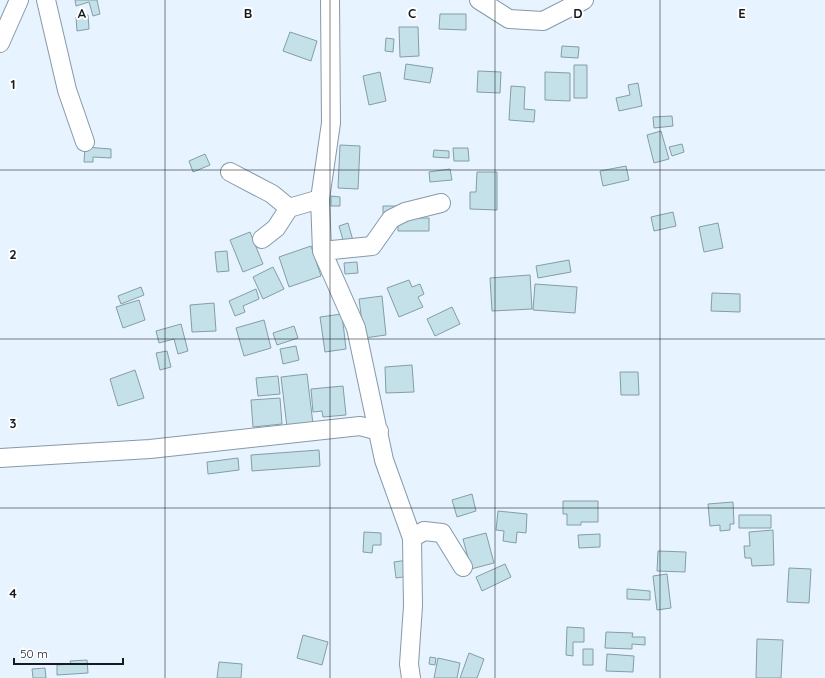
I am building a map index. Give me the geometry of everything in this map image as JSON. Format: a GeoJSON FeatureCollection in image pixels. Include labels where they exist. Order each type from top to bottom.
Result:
{"type":"FeatureCollection","features":[{"type":"Feature","properties":{"kind":"street"},"geometry":{"type":"LineString","coordinates":[[0,43],[20,0]]}},
{"type":"Feature","properties":{"kind":"street"},"geometry":{"type":"LineString","coordinates":[[46,0],[67,90],[84,142]]}},
{"type":"Feature","properties":{"kind":"street"},"geometry":{"type":"LineString","coordinates":[[330,0],[330,123],[320,199],[322,251],[356,328],[384,460],[412,538],[413,606],[409,664],[411,678]]}},
{"type":"Feature","properties":{"kind":"street"},"geometry":{"type":"LineString","coordinates":[[478,0],[510,19],[543,21],[584,0]]}},
{"type":"Feature","properties":{"kind":"street"},"geometry":{"type":"LineString","coordinates":[[230,172],[272,194],[289,208]]}},
{"type":"Feature","properties":{"kind":"street"},"geometry":{"type":"LineString","coordinates":[[262,239],[276,228],[289,208],[320,199]]}},
{"type":"Feature","properties":{"kind":"street"},"geometry":{"type":"LineString","coordinates":[[322,251],[372,246],[391,219],[406,212],[441,203]]}},
{"type":"Feature","properties":{"kind":"street"},"geometry":{"type":"LineString","coordinates":[[0,458],[150,449],[360,426],[378,431]]}},
{"type":"Feature","properties":{"kind":"street"},"geometry":{"type":"LineString","coordinates":[[412,538],[424,531],[442,533],[463,567]]}},
{"type":"Feature","properties":{"kind":"building"},"geometry":{"type":"Polygon","coordinates":[[[75,0],[97,0],[100,14],[93,16],[89,2],[76,6],[75,0]]]}},
{"type":"Feature","properties":{"kind":"building"},"geometry":{"type":"Polygon","coordinates":[[[440,14],[466,14],[466,30],[439,29],[440,14]]]}},
{"type":"Feature","properties":{"kind":"building"},"geometry":{"type":"Polygon","coordinates":[[[88,15],[89,29],[77,31],[76,17],[88,15]]]}},
{"type":"Feature","properties":{"kind":"building"},"geometry":{"type":"Polygon","coordinates":[[[399,27],[418,27],[419,56],[400,57],[399,27]]]}},
{"type":"Feature","properties":{"kind":"building"},"geometry":{"type":"Polygon","coordinates":[[[290,32],[317,41],[311,61],[283,51],[290,32]]]}},
{"type":"Feature","properties":{"kind":"building"},"geometry":{"type":"Polygon","coordinates":[[[386,38],[394,39],[393,52],[385,51],[386,38]]]}},
{"type":"Feature","properties":{"kind":"building"},"geometry":{"type":"Polygon","coordinates":[[[562,46],[579,47],[578,58],[561,57],[562,46]]]}},
{"type":"Feature","properties":{"kind":"building"},"geometry":{"type":"Polygon","coordinates":[[[406,64],[433,68],[430,83],[404,79],[406,64]]]}},
{"type":"Feature","properties":{"kind":"building"},"geometry":{"type":"Polygon","coordinates":[[[574,65],[587,65],[587,98],[574,98],[574,65]]]}},
{"type":"Feature","properties":{"kind":"building"},"geometry":{"type":"Polygon","coordinates":[[[478,71],[501,72],[500,93],[477,92],[478,71]]]}},
{"type":"Feature","properties":{"kind":"building"},"geometry":{"type":"Polygon","coordinates":[[[380,72],[386,101],[369,105],[363,76],[380,72]]]}},
{"type":"Feature","properties":{"kind":"building"},"geometry":{"type":"Polygon","coordinates":[[[545,72],[570,73],[570,101],[545,100],[545,72]]]}},
{"type":"Feature","properties":{"kind":"building"},"geometry":{"type":"Polygon","coordinates":[[[638,83],[642,106],[619,111],[616,98],[630,95],[628,85],[638,83]]]}},
{"type":"Feature","properties":{"kind":"building"},"geometry":{"type":"Polygon","coordinates":[[[511,86],[525,87],[524,109],[535,110],[534,122],[509,120],[511,86]]]}},
{"type":"Feature","properties":{"kind":"building"},"geometry":{"type":"Polygon","coordinates":[[[672,116],[673,126],[654,128],[653,117],[672,116]]]}},
{"type":"Feature","properties":{"kind":"building"},"geometry":{"type":"Polygon","coordinates":[[[661,131],[669,159],[654,163],[647,135],[661,131]]]}},
{"type":"Feature","properties":{"kind":"building"},"geometry":{"type":"Polygon","coordinates":[[[682,144],[684,152],[672,156],[669,147],[682,144]]]}},
{"type":"Feature","properties":{"kind":"building"},"geometry":{"type":"Polygon","coordinates":[[[340,145],[360,146],[358,189],[338,188],[340,145]]]}},
{"type":"Feature","properties":{"kind":"building"},"geometry":{"type":"Polygon","coordinates":[[[85,147],[111,149],[111,158],[93,157],[93,162],[84,162],[85,147]]]}},
{"type":"Feature","properties":{"kind":"building"},"geometry":{"type":"Polygon","coordinates":[[[453,148],[468,148],[469,161],[454,161],[453,148]]]}},
{"type":"Feature","properties":{"kind":"building"},"geometry":{"type":"Polygon","coordinates":[[[434,150],[449,151],[449,158],[433,157],[434,150]]]}},
{"type":"Feature","properties":{"kind":"building"},"geometry":{"type":"Polygon","coordinates":[[[205,154],[210,165],[193,172],[189,161],[205,154]]]}},
{"type":"Feature","properties":{"kind":"building"},"geometry":{"type":"Polygon","coordinates":[[[626,166],[629,180],[603,186],[600,171],[626,166]]]}},
{"type":"Feature","properties":{"kind":"building"},"geometry":{"type":"Polygon","coordinates":[[[450,169],[452,180],[430,182],[429,172],[450,169]]]}},
{"type":"Feature","properties":{"kind":"building"},"geometry":{"type":"Polygon","coordinates":[[[477,172],[497,172],[497,210],[470,209],[470,192],[476,192],[477,172]]]}},
{"type":"Feature","properties":{"kind":"building"},"geometry":{"type":"Polygon","coordinates":[[[331,196],[340,197],[340,206],[331,206],[331,196]]]}},
{"type":"Feature","properties":{"kind":"building"},"geometry":{"type":"Polygon","coordinates":[[[383,206],[398,206],[398,213],[383,214],[383,206]]]}},
{"type":"Feature","properties":{"kind":"building"},"geometry":{"type":"Polygon","coordinates":[[[673,212],[676,226],[654,231],[651,217],[673,212]]]}},
{"type":"Feature","properties":{"kind":"building"},"geometry":{"type":"Polygon","coordinates":[[[398,218],[429,218],[429,231],[398,231],[398,218]]]}},
{"type":"Feature","properties":{"kind":"building"},"geometry":{"type":"Polygon","coordinates":[[[348,223],[354,244],[345,247],[339,226],[348,223]]]}},
{"type":"Feature","properties":{"kind":"building"},"geometry":{"type":"Polygon","coordinates":[[[718,223],[723,248],[704,252],[699,227],[718,223]]]}},
{"type":"Feature","properties":{"kind":"building"},"geometry":{"type":"Polygon","coordinates":[[[250,232],[263,264],[243,272],[230,240],[250,232]]]}},
{"type":"Feature","properties":{"kind":"building"},"geometry":{"type":"Polygon","coordinates":[[[311,246],[321,276],[289,287],[279,257],[311,246]]]}},
{"type":"Feature","properties":{"kind":"building"},"geometry":{"type":"Polygon","coordinates":[[[227,251],[229,271],[217,272],[215,252],[227,251]]]}},
{"type":"Feature","properties":{"kind":"building"},"geometry":{"type":"Polygon","coordinates":[[[569,260],[571,272],[538,278],[536,266],[569,260]]]}},
{"type":"Feature","properties":{"kind":"building"},"geometry":{"type":"Polygon","coordinates":[[[357,262],[358,273],[345,274],[344,263],[357,262]]]}},
{"type":"Feature","properties":{"kind":"building"},"geometry":{"type":"Polygon","coordinates":[[[273,267],[284,289],[263,299],[253,277],[273,267]]]}},
{"type":"Feature","properties":{"kind":"building"},"geometry":{"type":"Polygon","coordinates":[[[530,275],[532,309],[492,311],[490,278],[530,275]]]}},
{"type":"Feature","properties":{"kind":"building"},"geometry":{"type":"Polygon","coordinates":[[[409,280],[412,287],[420,284],[424,294],[418,297],[423,307],[399,317],[387,288],[409,280]]]}},
{"type":"Feature","properties":{"kind":"building"},"geometry":{"type":"Polygon","coordinates":[[[535,284],[577,287],[575,313],[533,310],[535,284]]]}},
{"type":"Feature","properties":{"kind":"building"},"geometry":{"type":"Polygon","coordinates":[[[141,287],[144,295],[121,304],[118,296],[141,287]]]}},
{"type":"Feature","properties":{"kind":"building"},"geometry":{"type":"Polygon","coordinates":[[[256,289],[259,299],[243,306],[245,312],[235,316],[229,301],[256,289]]]}},
{"type":"Feature","properties":{"kind":"building"},"geometry":{"type":"Polygon","coordinates":[[[712,293],[740,294],[740,312],[711,311],[712,293]]]}},
{"type":"Feature","properties":{"kind":"building"},"geometry":{"type":"Polygon","coordinates":[[[382,296],[386,335],[364,338],[359,299],[382,296]]]}},
{"type":"Feature","properties":{"kind":"building"},"geometry":{"type":"Polygon","coordinates":[[[139,300],[145,320],[123,328],[116,307],[139,300]]]}},
{"type":"Feature","properties":{"kind":"building"},"geometry":{"type":"Polygon","coordinates":[[[214,303],[216,331],[192,332],[190,305],[214,303]]]}},
{"type":"Feature","properties":{"kind":"building"},"geometry":{"type":"Polygon","coordinates":[[[452,307],[460,324],[435,336],[427,319],[452,307]]]}},
{"type":"Feature","properties":{"kind":"building"},"geometry":{"type":"Polygon","coordinates":[[[342,314],[346,349],[325,352],[320,317],[342,314]]]}},
{"type":"Feature","properties":{"kind":"building"},"geometry":{"type":"Polygon","coordinates":[[[264,320],[271,348],[244,356],[236,328],[264,320]]]}},
{"type":"Feature","properties":{"kind":"building"},"geometry":{"type":"Polygon","coordinates":[[[181,324],[188,351],[178,354],[174,339],[159,343],[156,331],[181,324]]]}},
{"type":"Feature","properties":{"kind":"building"},"geometry":{"type":"Polygon","coordinates":[[[294,326],[298,338],[277,345],[273,333],[294,326]]]}},
{"type":"Feature","properties":{"kind":"building"},"geometry":{"type":"Polygon","coordinates":[[[296,346],[299,360],[283,364],[280,349],[296,346]]]}},
{"type":"Feature","properties":{"kind":"building"},"geometry":{"type":"Polygon","coordinates":[[[167,351],[171,367],[160,370],[156,353],[167,351]]]}},
{"type":"Feature","properties":{"kind":"building"},"geometry":{"type":"Polygon","coordinates":[[[412,365],[414,392],[386,393],[385,367],[412,365]]]}},
{"type":"Feature","properties":{"kind":"building"},"geometry":{"type":"Polygon","coordinates":[[[135,370],[144,398],[118,406],[110,379],[135,370]]]}},
{"type":"Feature","properties":{"kind":"building"},"geometry":{"type":"Polygon","coordinates":[[[620,372],[638,372],[639,395],[621,395],[620,372]]]}},
{"type":"Feature","properties":{"kind":"building"},"geometry":{"type":"Polygon","coordinates":[[[307,374],[313,424],[287,427],[281,377],[307,374]]]}},
{"type":"Feature","properties":{"kind":"building"},"geometry":{"type":"Polygon","coordinates":[[[278,376],[280,394],[258,396],[256,378],[278,376]]]}},
{"type":"Feature","properties":{"kind":"building"},"geometry":{"type":"Polygon","coordinates":[[[343,386],[346,415],[323,417],[322,411],[313,412],[311,389],[343,386]]]}},
{"type":"Feature","properties":{"kind":"building"},"geometry":{"type":"Polygon","coordinates":[[[280,398],[282,424],[253,427],[251,400],[280,398]]]}},
{"type":"Feature","properties":{"kind":"building"},"geometry":{"type":"Polygon","coordinates":[[[319,450],[320,466],[252,471],[251,455],[319,450]]]}},
{"type":"Feature","properties":{"kind":"building"},"geometry":{"type":"Polygon","coordinates":[[[238,458],[239,470],[208,474],[207,462],[238,458]]]}},
{"type":"Feature","properties":{"kind":"building"},"geometry":{"type":"Polygon","coordinates":[[[472,494],[476,511],[457,517],[452,500],[472,494]]]}},
{"type":"Feature","properties":{"kind":"building"},"geometry":{"type":"Polygon","coordinates":[[[563,501],[598,501],[598,522],[581,522],[581,525],[567,525],[567,514],[563,514],[563,501]]]}},
{"type":"Feature","properties":{"kind":"building"},"geometry":{"type":"Polygon","coordinates":[[[733,502],[734,524],[730,524],[730,530],[720,531],[720,525],[710,526],[708,504],[733,502]]]}},
{"type":"Feature","properties":{"kind":"building"},"geometry":{"type":"Polygon","coordinates":[[[498,511],[527,514],[526,533],[517,532],[516,543],[503,541],[504,531],[496,530],[498,511]]]}},
{"type":"Feature","properties":{"kind":"building"},"geometry":{"type":"Polygon","coordinates":[[[739,515],[771,515],[771,528],[739,528],[739,515]]]}},
{"type":"Feature","properties":{"kind":"building"},"geometry":{"type":"Polygon","coordinates":[[[773,530],[774,565],[752,566],[751,558],[745,558],[744,546],[750,546],[749,532],[773,530]]]}},
{"type":"Feature","properties":{"kind":"building"},"geometry":{"type":"Polygon","coordinates":[[[364,532],[381,533],[381,545],[373,545],[372,553],[363,552],[364,532]]]}},
{"type":"Feature","properties":{"kind":"building"},"geometry":{"type":"Polygon","coordinates":[[[486,533],[494,563],[471,569],[463,539],[486,533]]]}},
{"type":"Feature","properties":{"kind":"building"},"geometry":{"type":"Polygon","coordinates":[[[600,534],[600,547],[579,548],[578,535],[600,534]]]}},
{"type":"Feature","properties":{"kind":"building"},"geometry":{"type":"Polygon","coordinates":[[[658,551],[686,552],[685,572],[657,571],[658,551]]]}},
{"type":"Feature","properties":{"kind":"building"},"geometry":{"type":"Polygon","coordinates":[[[408,560],[410,576],[396,578],[394,562],[408,560]]]}},
{"type":"Feature","properties":{"kind":"building"},"geometry":{"type":"Polygon","coordinates":[[[505,564],[511,577],[482,591],[476,577],[505,564]]]}},
{"type":"Feature","properties":{"kind":"building"},"geometry":{"type":"Polygon","coordinates":[[[789,568],[811,569],[809,603],[787,602],[789,568]]]}},
{"type":"Feature","properties":{"kind":"building"},"geometry":{"type":"Polygon","coordinates":[[[667,574],[671,608],[657,610],[653,576],[667,574]]]}},
{"type":"Feature","properties":{"kind":"building"},"geometry":{"type":"Polygon","coordinates":[[[627,589],[650,591],[650,600],[627,599],[627,589]]]}},
{"type":"Feature","properties":{"kind":"building"},"geometry":{"type":"Polygon","coordinates":[[[567,627],[584,628],[584,642],[573,642],[573,656],[566,655],[567,627]]]}},
{"type":"Feature","properties":{"kind":"building"},"geometry":{"type":"Polygon","coordinates":[[[606,632],[633,633],[632,637],[645,637],[645,645],[632,644],[632,649],[605,648],[606,632]]]}},
{"type":"Feature","properties":{"kind":"building"},"geometry":{"type":"Polygon","coordinates":[[[303,635],[328,642],[322,665],[297,658],[303,635]]]}},
{"type":"Feature","properties":{"kind":"building"},"geometry":{"type":"Polygon","coordinates":[[[757,639],[783,640],[781,678],[756,678],[757,639]]]}},
{"type":"Feature","properties":{"kind":"building"},"geometry":{"type":"Polygon","coordinates":[[[583,649],[593,649],[593,665],[583,665],[583,649]]]}},
{"type":"Feature","properties":{"kind":"building"},"geometry":{"type":"Polygon","coordinates":[[[469,653],[484,659],[477,678],[460,678],[469,653]]]}},
{"type":"Feature","properties":{"kind":"building"},"geometry":{"type":"Polygon","coordinates":[[[607,654],[634,656],[633,672],[606,671],[607,654]]]}},
{"type":"Feature","properties":{"kind":"building"},"geometry":{"type":"Polygon","coordinates":[[[430,657],[436,658],[435,665],[429,664],[430,657]]]}},
{"type":"Feature","properties":{"kind":"building"},"geometry":{"type":"Polygon","coordinates":[[[438,658],[460,663],[457,678],[434,678],[438,658]]]}},
{"type":"Feature","properties":{"kind":"building"},"geometry":{"type":"Polygon","coordinates":[[[87,660],[88,673],[57,675],[57,665],[71,664],[70,661],[87,660]]]}},
{"type":"Feature","properties":{"kind":"building"},"geometry":{"type":"Polygon","coordinates":[[[219,662],[242,664],[241,678],[217,678],[219,662]]]}},
{"type":"Feature","properties":{"kind":"building"},"geometry":{"type":"Polygon","coordinates":[[[45,668],[46,678],[33,678],[32,669],[45,668]]]}}]}
